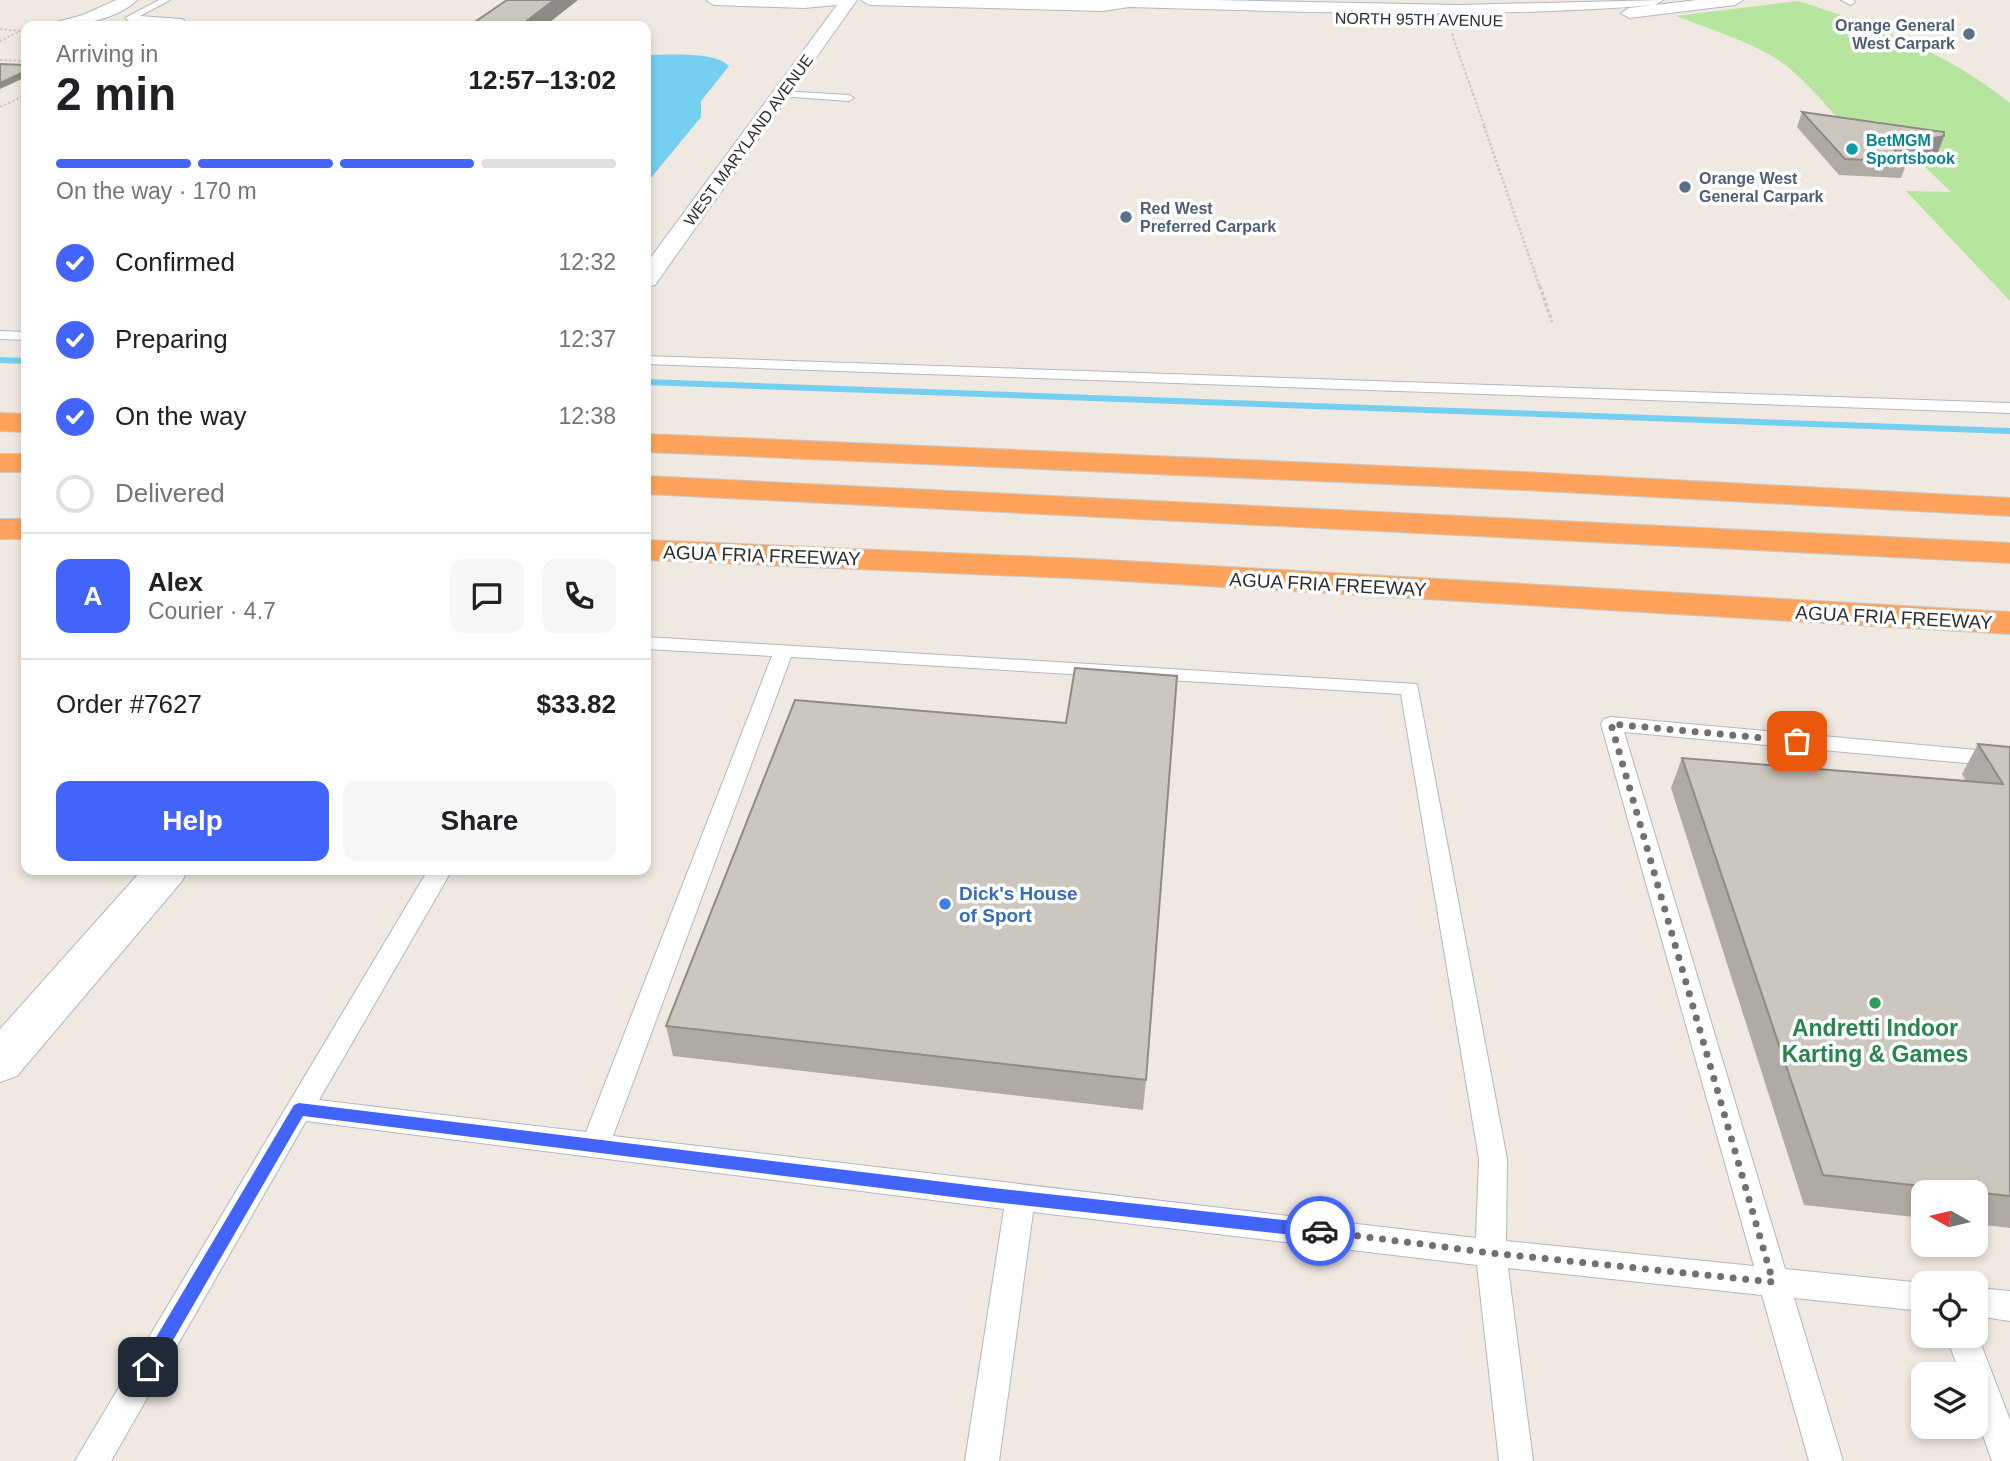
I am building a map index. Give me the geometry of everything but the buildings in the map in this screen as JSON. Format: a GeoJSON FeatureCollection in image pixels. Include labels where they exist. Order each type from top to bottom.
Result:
{"type":"FeatureCollection","features":[{"type":"Feature","properties":{"kind":"highway"},"geometry":{"type":"LineString","coordinates":[[0,422],[21,423]]}},
{"type":"Feature","properties":{"kind":"highway"},"geometry":{"type":"LineString","coordinates":[[651,443],[1800,495],[2010,507]]}},
{"type":"Feature","properties":{"kind":"highway"},"geometry":{"type":"LineString","coordinates":[[0,463],[21,463]]}},
{"type":"Feature","properties":{"kind":"highway"},"geometry":{"type":"LineString","coordinates":[[0,480],[21,481]]}},
{"type":"Feature","properties":{"kind":"highway"},"geometry":{"type":"LineString","coordinates":[[651,485],[986,510],[2010,570]]}},
{"type":"Feature","properties":{"kind":"highway"},"geometry":{"type":"LineString","coordinates":[[1800,495],[1927,490],[2010,494]]}},
{"type":"Feature","properties":{"kind":"highway"},"geometry":{"type":"LineString","coordinates":[[651,505],[986,510],[2010,553]]}},
{"type":"Feature","properties":{"kind":"highway"},"geometry":{"type":"LineString","coordinates":[[0,529],[21,529]]}},
{"type":"Feature","properties":{"kind":"highway","name":"AGUA FRIA FREEWAY"},"geometry":{"type":"LineString","coordinates":[[651,550],[1090,569],[2010,623]]}},
{"type":"Feature","properties":{"kind":"highway"},"geometry":{"type":"LineString","coordinates":[[1866,616],[2010,640]]}},
{"type":"Feature","properties":{"kind":"street"},"geometry":{"type":"LineString","coordinates":[[64,21],[68,16],[104,0]]}},
{"type":"Feature","properties":{"kind":"street"},"geometry":{"type":"LineString","coordinates":[[78,21],[130,0]]}},
{"type":"Feature","properties":{"kind":"street"},"geometry":{"type":"LineString","coordinates":[[714,0],[804,3],[842,0]]}},
{"type":"Feature","properties":{"kind":"street","name":"WEST MARYLAND AVENUE"},"geometry":{"type":"LineString","coordinates":[[651,274],[849,0]]}},
{"type":"Feature","properties":{"kind":"street","name":"NORTH 95TH AVENUE"},"geometry":{"type":"LineString","coordinates":[[869,0],[1129,2],[1471,12],[1566,8],[1655,0]]}},
{"type":"Feature","properties":{"kind":"street","name":"NORTH 95TH AVENUE"},"geometry":{"type":"LineString","coordinates":[[1103,3],[1128,11],[1508,20],[1592,16],[1735,0]]}},
{"type":"Feature","properties":{"kind":"street"},"geometry":{"type":"LineString","coordinates":[[0,1062],[163,875]]}},
{"type":"Feature","properties":{"kind":"lane"},"geometry":{"type":"LineString","coordinates":[[166,0],[129,18],[168,21]]}},
{"type":"Feature","properties":{"kind":"lane"},"geometry":{"type":"LineString","coordinates":[[782,94],[849,98]]}},
{"type":"Feature","properties":{"kind":"lane"},"geometry":{"type":"LineString","coordinates":[[0,334],[21,336]]}},
{"type":"Feature","properties":{"kind":"lane"},"geometry":{"type":"LineString","coordinates":[[651,360],[2010,408]]}},
{"type":"Feature","properties":{"kind":"lane"},"geometry":{"type":"LineString","coordinates":[[651,643],[1410,688],[1493,1159],[1491,1253],[1516,1461]]}},
{"type":"Feature","properties":{"kind":"lane"},"geometry":{"type":"LineString","coordinates":[[595,1145],[784,650]]}},
{"type":"Feature","properties":{"kind":"lane"},"geometry":{"type":"LineString","coordinates":[[1826,1461],[1611,724],[2010,760]]}},
{"type":"Feature","properties":{"kind":"lane"},"geometry":{"type":"LineString","coordinates":[[92,1461],[437,875]]}},
{"type":"Feature","properties":{"kind":"lane"},"geometry":{"type":"LineString","coordinates":[[299,1109],[1491,1253],[1911,1296]]}},
{"type":"Feature","properties":{"kind":"lane"},"geometry":{"type":"LineString","coordinates":[[982,1461],[1020,1198]]}},
{"type":"Feature","properties":{"kind":"lane"},"geometry":{"type":"LineString","coordinates":[[1988,1303],[2010,1306]]}},
{"type":"Feature","properties":{"kind":"lane"},"geometry":{"type":"LineString","coordinates":[[1967,1348],[2008,1461]]}},
{"type":"Feature","properties":{"kind":"path"},"geometry":{"type":"LineString","coordinates":[[0,29],[20,31],[0,41]]}},
{"type":"Feature","properties":{"kind":"path"},"geometry":{"type":"LineString","coordinates":[[1452,34],[1552,322]]}},
{"type":"Feature","properties":{"kind":"path"},"geometry":{"type":"LineString","coordinates":[[0,60],[21,61]]}},
{"type":"Feature","properties":{"kind":"path"},"geometry":{"type":"LineString","coordinates":[[0,107],[21,97]]}},
{"type":"Feature","properties":{"kind":"green space"},"geometry":{"type":"Polygon","coordinates":[[[1798,1],[1909,42],[1961,69],[2010,103],[2010,301],[1906,191],[1951,192],[1878,121],[1840,120],[1802,80],[1777,59],[1740,40],[1676,16],[1798,1]]]}},
{"type":"Feature","properties":{"kind":"water"},"geometry":{"type":"Polygon","coordinates":[[[651,55],[702,56],[722,61],[729,66],[701,101],[701,117],[651,178],[651,55]]]}},
{"type":"Feature","properties":{"kind":"waterway"},"geometry":{"type":"LineString","coordinates":[[0,360],[21,361]]}},
{"type":"Feature","properties":{"kind":"waterway"},"geometry":{"type":"LineString","coordinates":[[651,382],[2010,431]]}},
{"type":"Feature","properties":{"kind":"way so far"},"geometry":{"type":"LineString","coordinates":[[1320,1231],[1491,1253],[1773,1282],[1611,724],[1797,741]]}},
{"type":"Feature","properties":{"kind":"place","name":"Orange General West Carpark"},"geometry":{"type":"Point","coordinates":[1969,34]}},
{"type":"Feature","properties":{"kind":"place","name":"BetMGM Sportsbook"},"geometry":{"type":"Point","coordinates":[1852,149]}},
{"type":"Feature","properties":{"kind":"place","name":"Orange West General Carpark"},"geometry":{"type":"Point","coordinates":[1685,187]}},
{"type":"Feature","properties":{"kind":"place","name":"Red West Preferred Carpark"},"geometry":{"type":"Point","coordinates":[1126,217]}},
{"type":"Feature","properties":{"kind":"place","name":"Dick's House of Sport"},"geometry":{"type":"Point","coordinates":[945,904]}},
{"type":"Feature","properties":{"kind":"place","name":"Andretti Indoor Karting & Games"},"geometry":{"type":"Point","coordinates":[1875,1003]}},
{"type":"Feature","properties":{"kind":"route"},"geometry":{"type":"LineString","coordinates":[[148,1367],[299,1109],[993,1195],[1320,1231]]}}]}
